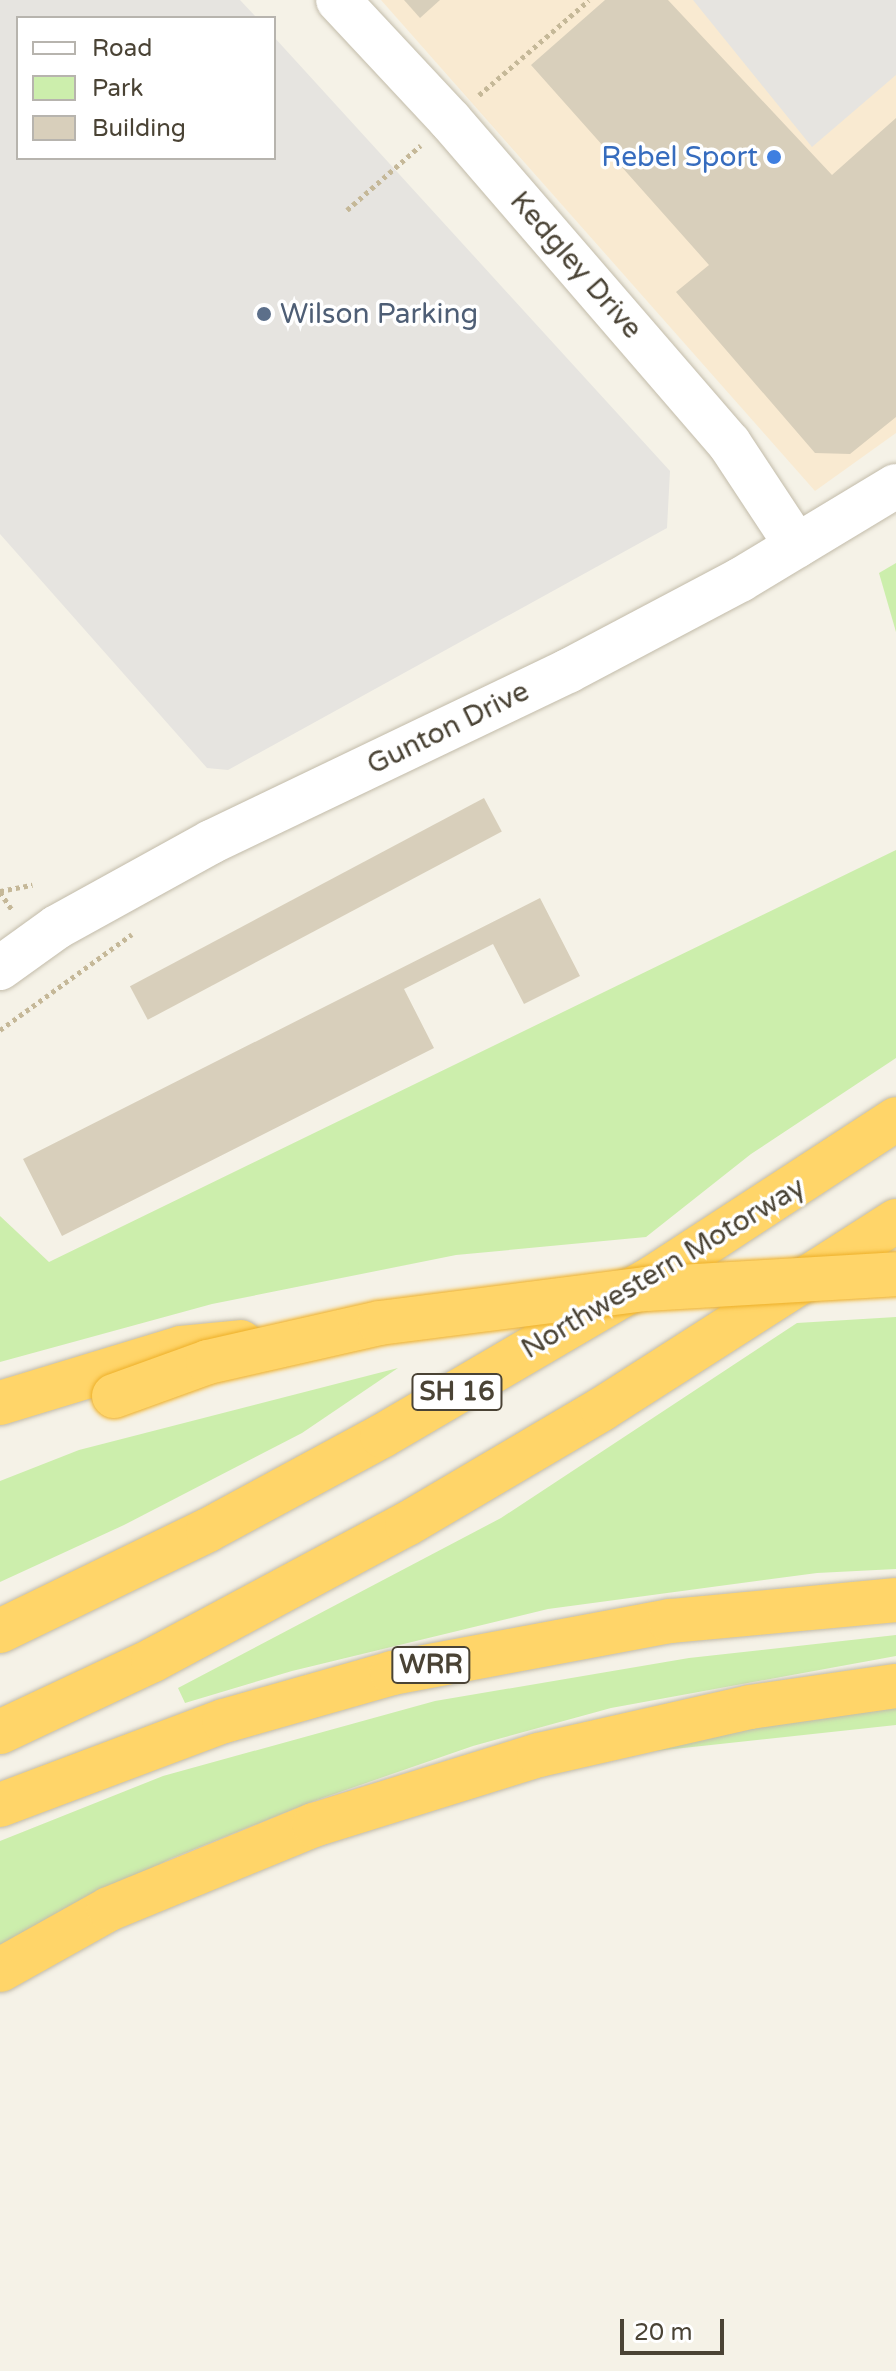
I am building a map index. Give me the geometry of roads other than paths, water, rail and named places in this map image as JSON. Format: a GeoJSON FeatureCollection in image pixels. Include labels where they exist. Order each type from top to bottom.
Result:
{"type":"FeatureCollection","features":[{"type":"Feature","properties":{"kind":"highway","name":"Northwestern Motorway"},"geometry":{"type":"LineString","coordinates":[[0,1631],[208,1530],[382,1436],[654,1277],[896,1119]]}},
{"type":"Feature","properties":{"kind":"highway"},"geometry":{"type":"LineString","coordinates":[[0,1732],[153,1660],[407,1524],[602,1409],[896,1221]]}},
{"type":"Feature","properties":{"kind":"highway"},"geometry":{"type":"LineString","coordinates":[[0,1403],[342,1332],[647,1289],[896,1274]]}},
{"type":"Feature","properties":{"kind":"highway"},"geometry":{"type":"LineString","coordinates":[[0,1436],[112,1382]]}},
{"type":"Feature","properties":{"kind":"highway","name":"WRR"},"geometry":{"type":"LineString","coordinates":[[0,1805],[224,1721],[392,1673],[670,1621],[896,1600]]}},
{"type":"Feature","properties":{"kind":"highway"},"geometry":{"type":"LineString","coordinates":[[0,1970],[109,1909],[314,1825],[539,1755],[750,1707],[896,1686]]}},
{"type":"Feature","properties":{"kind":"street","name":"Kedgley Drive"},"geometry":{"type":"LineString","coordinates":[[338,0],[450,120],[729,443],[797,546]]}},
{"type":"Feature","properties":{"kind":"street","name":"Gunton Drive"},"geometry":{"type":"LineString","coordinates":[[0,968],[57,927],[211,842],[568,671],[797,546],[896,486]]}},
{"type":"Feature","properties":{"kind":"place","name":"Rebel Sport"},"geometry":{"type":"Point","coordinates":[774,157]}},
{"type":"Feature","properties":{"kind":"place","name":"Wilson Parking"},"geometry":{"type":"Point","coordinates":[264,314]}}]}
